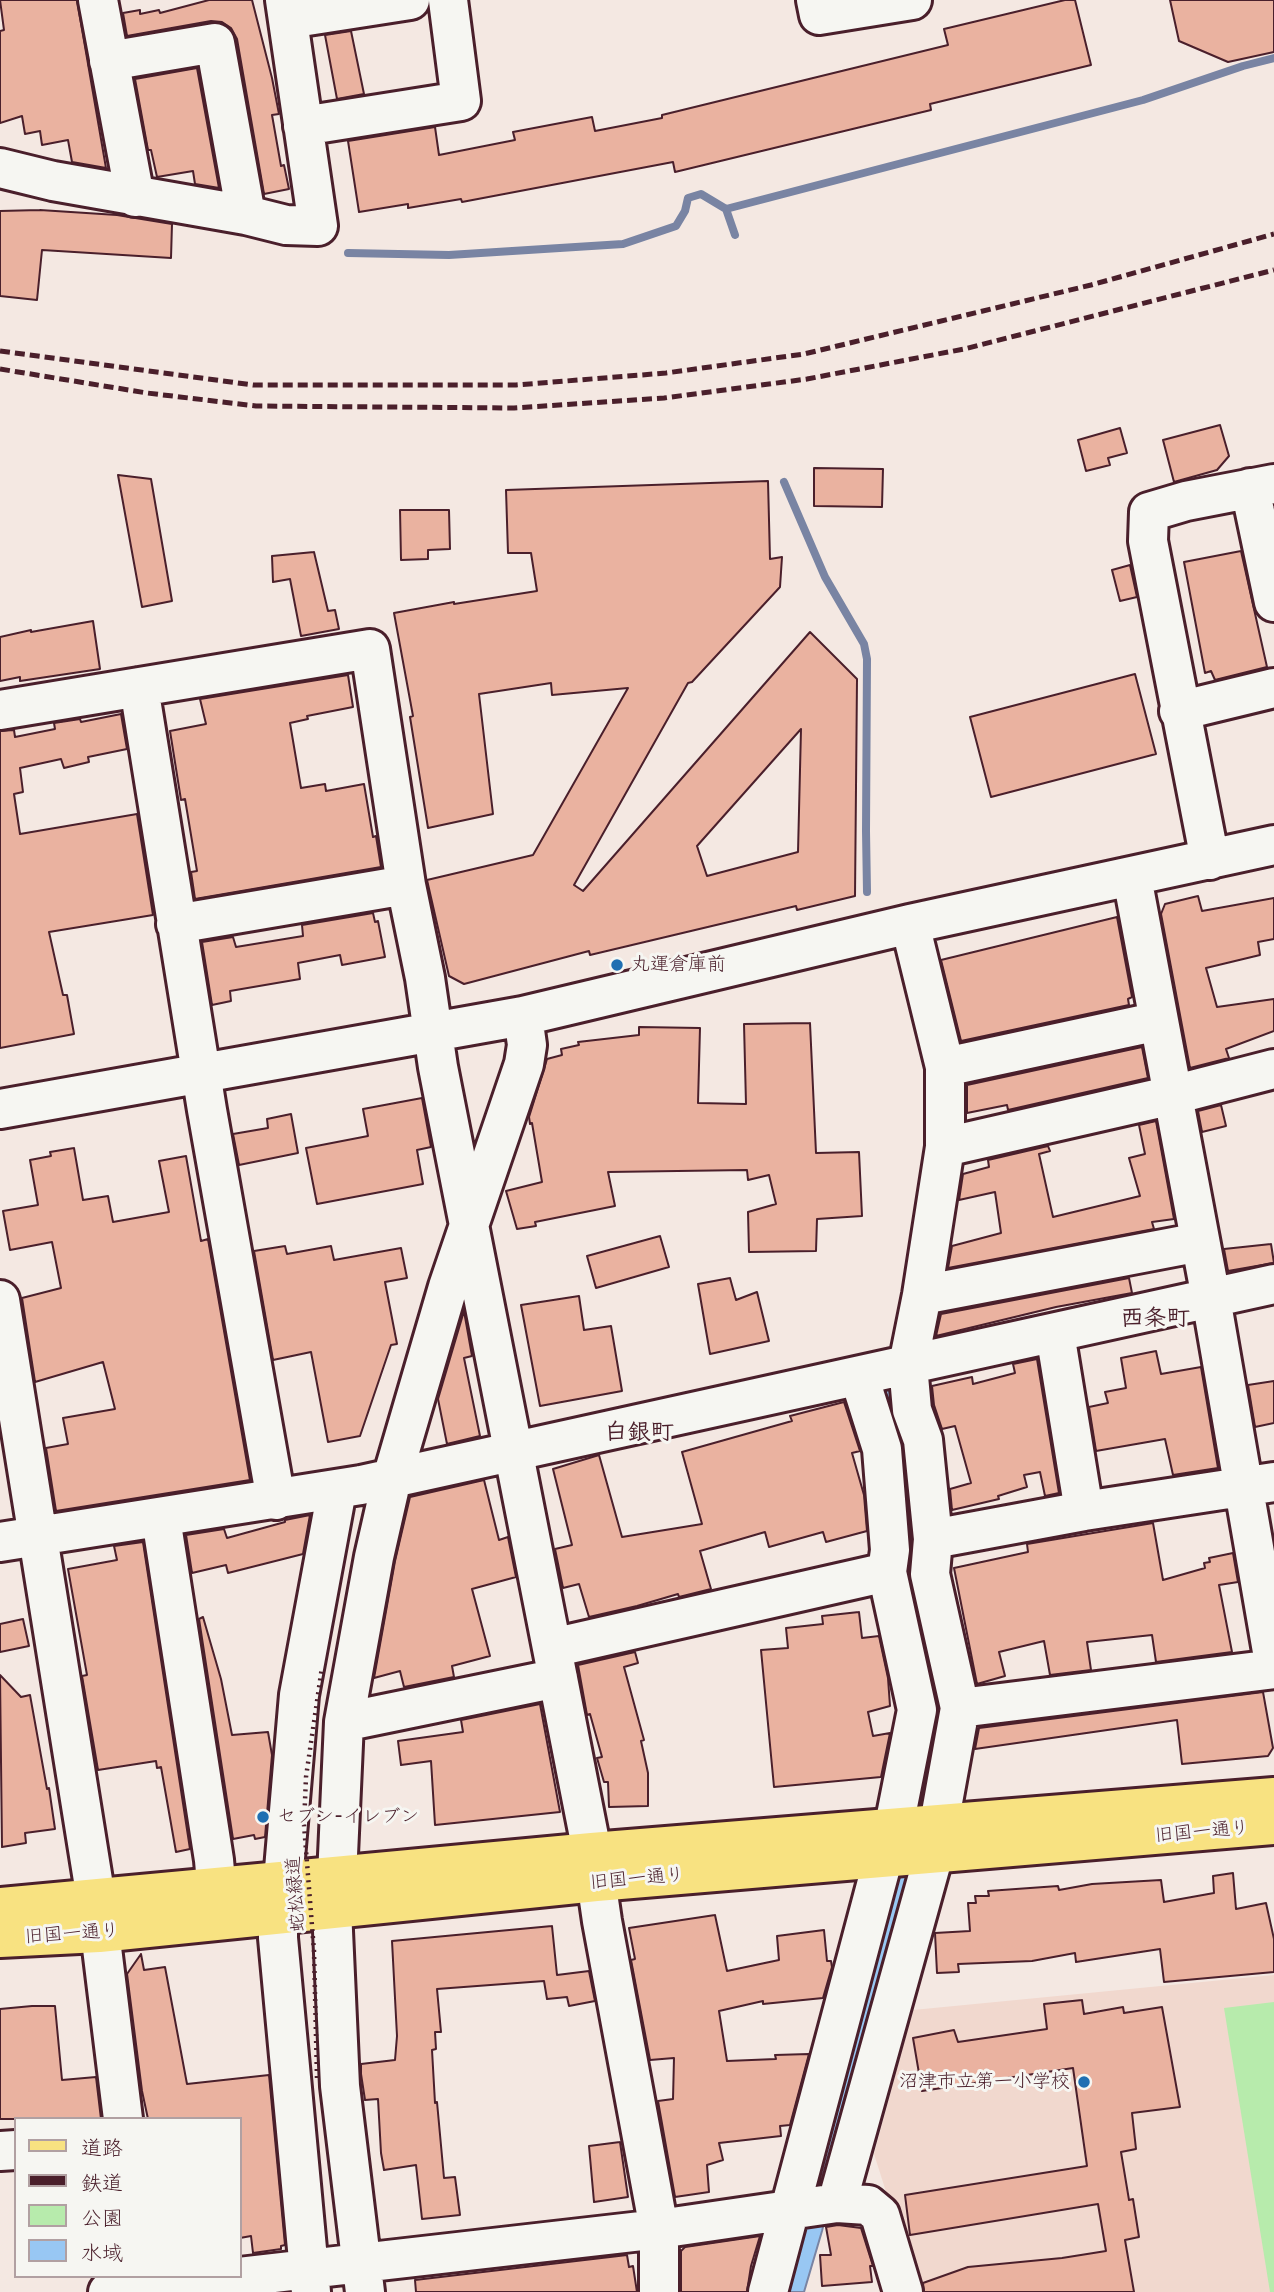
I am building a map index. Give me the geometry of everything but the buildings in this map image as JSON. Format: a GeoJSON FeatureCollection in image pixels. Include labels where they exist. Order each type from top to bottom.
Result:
{"type":"FeatureCollection","features":[{"type":"Feature","properties":{"kind":"main road","name":"旧国一通り"},"geometry":{"type":"LineString","coordinates":[[0,1938],[97,1916],[594,1867],[909,1841],[1274,1797]]}},
{"type":"Feature","properties":{"kind":"main road","name":"旧国一通り"},"geometry":{"type":"LineString","coordinates":[[909,1841],[1274,1825]]}},
{"type":"Feature","properties":{"kind":"main road","name":"旧国一通り"},"geometry":{"type":"LineString","coordinates":[[0,1907],[97,1916]]}},
{"type":"Feature","properties":{"kind":"street"},"geometry":{"type":"LineString","coordinates":[[98,0],[135,197]]}},
{"type":"Feature","properties":{"kind":"street"},"geometry":{"type":"LineString","coordinates":[[0,168],[53,181],[246,215],[286,225],[318,226],[287,10],[410,0]]}},
{"type":"Feature","properties":{"kind":"street"},"geometry":{"type":"LineString","coordinates":[[303,126],[461,101],[448,0]]}},
{"type":"Feature","properties":{"kind":"street"},"geometry":{"type":"LineString","coordinates":[[816,0],[819,15],[912,0]]}},
{"type":"Feature","properties":{"kind":"street"},"geometry":{"type":"LineString","coordinates":[[109,61],[215,43],[246,215]]}},
{"type":"Feature","properties":{"kind":"street"},"geometry":{"type":"LineString","coordinates":[[1210,860],[1148,541],[1149,512],[1186,501],[1262,486],[1274,602]]}},
{"type":"Feature","properties":{"kind":"street"},"geometry":{"type":"LineString","coordinates":[[0,710],[370,649],[406,885],[438,1067],[594,1867],[659,2229],[659,2292]]}},
{"type":"Feature","properties":{"kind":"street"},"geometry":{"type":"LineString","coordinates":[[139,687],[201,1073],[276,1500]]}},
{"type":"Feature","properties":{"kind":"street"},"geometry":{"type":"LineString","coordinates":[[1180,711],[1274,688]]}},
{"type":"Feature","properties":{"kind":"street"},"geometry":{"type":"LineString","coordinates":[[0,1109],[434,1034],[523,1016],[910,924],[1274,845]]}},
{"type":"Feature","properties":{"kind":"street"},"geometry":{"type":"LineString","coordinates":[[1132,877],[1211,1298],[1259,1484],[1274,1663]]}},
{"type":"Feature","properties":{"kind":"street"},"geometry":{"type":"LineString","coordinates":[[176,924],[406,885]]}},
{"type":"Feature","properties":{"kind":"street"},"geometry":{"type":"LineString","coordinates":[[768,2292],[790,2209],[909,1841],[960,1708],[930,1574],[933,1539],[923,1440],[912,1410],[908,1365],[945,1147],[944,1067],[910,924]]}},
{"type":"Feature","properties":{"kind":"street"},"geometry":{"type":"LineString","coordinates":[[363,2278],[340,2086],[335,1893],[344,1722],[374,1557],[392,1478],[448,1287],[470,1229],[524,1064],[527,1045],[523,1016]]}},
{"type":"Feature","properties":{"kind":"street"},"geometry":{"type":"LineString","coordinates":[[944,1067],[1160,1021]]}},
{"type":"Feature","properties":{"kind":"street"},"geometry":{"type":"LineString","coordinates":[[945,1147],[1274,1069]]}},
{"type":"Feature","properties":{"kind":"street"},"geometry":{"type":"LineString","coordinates":[[922,1295],[1200,1242]]}},
{"type":"Feature","properties":{"kind":"street"},"geometry":{"type":"LineString","coordinates":[[0,1542],[337,1490],[1274,1284]]}},
{"type":"Feature","properties":{"kind":"street"},"geometry":{"type":"LineString","coordinates":[[0,1300],[97,1916],[122,2117]]}},
{"type":"Feature","properties":{"kind":"street"},"geometry":{"type":"LineString","coordinates":[[1055,1333],[1084,1511]]}},
{"type":"Feature","properties":{"kind":"street"},"geometry":{"type":"LineString","coordinates":[[837,2203],[909,1841],[917,1710],[887,1572],[890,1550],[882,1449],[859,1376]]}},
{"type":"Feature","properties":{"kind":"street"},"geometry":{"type":"LineString","coordinates":[[933,1539],[1084,1511],[1259,1484]]}},
{"type":"Feature","properties":{"kind":"street"},"geometry":{"type":"LineString","coordinates":[[309,2281],[278,1938],[299,1695],[337,1490]]}},
{"type":"Feature","properties":{"kind":"street"},"geometry":{"type":"LineString","coordinates":[[161,1518],[214,1860],[218,1904]]}},
{"type":"Feature","properties":{"kind":"street"},"geometry":{"type":"LineString","coordinates":[[344,1722],[887,1572]]}},
{"type":"Feature","properties":{"kind":"street"},"geometry":{"type":"LineString","coordinates":[[960,1708],[1274,1669]]}},
{"type":"Feature","properties":{"kind":"street"},"geometry":{"type":"LineString","coordinates":[[108,2292],[155,2285],[363,2278],[659,2229],[837,2203],[868,2206],[880,2215],[903,2292]]}},
{"type":"Feature","properties":{"kind":"path","name":"蛇松緑道"},"geometry":{"type":"LineString","coordinates":[[317,2078],[314,1951],[304,1825],[306,1777],[322,1667]]}},
{"type":"Feature","properties":{"kind":"shaded area","name":"沼津市立第一小学校"},"geometry":{"type":"Polygon","coordinates":[[[1274,1975],[1274,2292],[918,2292],[874,2154],[913,2010],[1274,1975]]]}},
{"type":"Feature","properties":{"kind":"green space"},"geometry":{"type":"Polygon","coordinates":[[[1274,2002],[1274,2292],[1270,2292],[1224,2008],[1274,2002]]]}},
{"type":"Feature","properties":{"kind":"water"},"geometry":{"type":"Polygon","coordinates":[[[891,1382],[902,1414],[949,1714],[822,2231],[804,2292],[780,2292],[912,1787],[872,1387],[891,1382]]]}},
{"type":"Feature","properties":{"kind":"waterway"},"geometry":{"type":"LineString","coordinates":[[726,209],[1143,100],[1274,58]]}},
{"type":"Feature","properties":{"kind":"waterway"},"geometry":{"type":"LineString","coordinates":[[348,253],[449,255],[623,244],[676,226],[685,211],[688,198],[701,194],[726,209],[735,235]]}},
{"type":"Feature","properties":{"kind":"waterway"},"geometry":{"type":"LineString","coordinates":[[784,482],[825,577],[864,644],[867,659],[867,892]]}},
{"type":"Feature","properties":{"kind":"railway"},"geometry":{"type":"LineString","coordinates":[[0,351],[253,385],[516,385],[666,373],[804,354],[1091,285],[1274,234]]}},
{"type":"Feature","properties":{"kind":"railway"},"geometry":{"type":"LineString","coordinates":[[0,369],[147,393],[256,406],[514,408],[664,398],[807,379],[964,349],[1274,270]]}},
{"type":"Feature","properties":{"kind":"place","name":"丸運倉庫前"},"geometry":{"type":"Point","coordinates":[617,965]}},
{"type":"Feature","properties":{"kind":"place","name":"セブン-イレブン"},"geometry":{"type":"Point","coordinates":[263,1817]}},
{"type":"Feature","properties":{"kind":"place","name":"沼津市立第一小学校"},"geometry":{"type":"Point","coordinates":[1084,2082]}},
{"type":"Feature","properties":{"kind":"district","name":"西条町"},"geometry":{"type":"Point","coordinates":[1155,1319]}},
{"type":"Feature","properties":{"kind":"district","name":"白銀町"},"geometry":{"type":"Point","coordinates":[639,1433]}}]}
